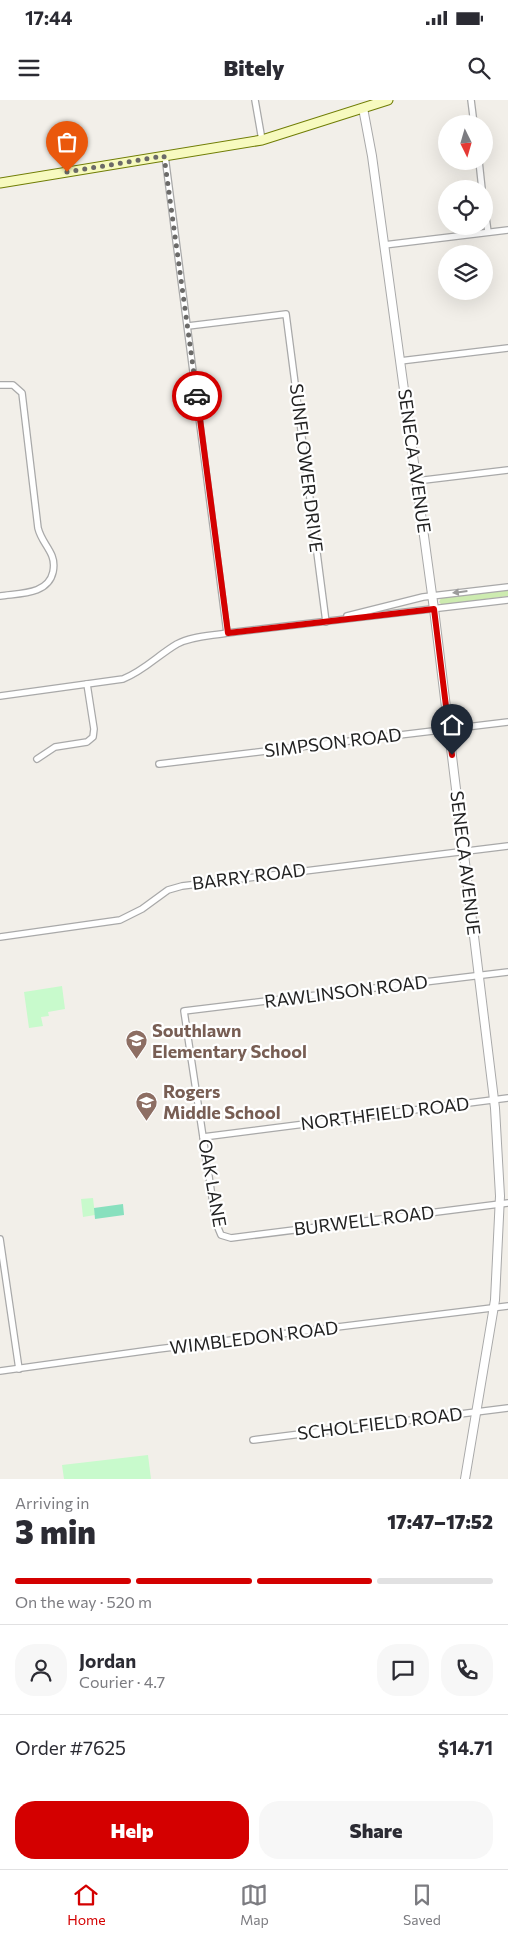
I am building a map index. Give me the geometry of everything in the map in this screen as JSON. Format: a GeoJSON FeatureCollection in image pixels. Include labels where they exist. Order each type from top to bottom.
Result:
{"type":"FeatureCollection","features":[{"type":"Feature","properties":{"kind":"main road"},"geometry":{"type":"LineString","coordinates":[[0,183],[262,140],[362,104],[388,100]]}},
{"type":"Feature","properties":{"kind":"street"},"geometry":{"type":"LineString","coordinates":[[255,100],[262,140]]}},
{"type":"Feature","properties":{"kind":"street"},"geometry":{"type":"LineString","coordinates":[[471,100],[473,115]]}},
{"type":"Feature","properties":{"kind":"street","name":"SENECA AVENUE"},"geometry":{"type":"LineString","coordinates":[[362,104],[371,149],[433,602],[494,1100],[504,1203],[494,1308],[465,1479]]}},
{"type":"Feature","properties":{"kind":"street"},"geometry":{"type":"LineString","coordinates":[[164,156],[228,633]]}},
{"type":"Feature","properties":{"kind":"street"},"geometry":{"type":"LineString","coordinates":[[493,232],[508,230]]}},
{"type":"Feature","properties":{"kind":"street"},"geometry":{"type":"LineString","coordinates":[[384,245],[464,235]]}},
{"type":"Feature","properties":{"kind":"street","name":"SUNFLOWER DRIVE"},"geometry":{"type":"LineString","coordinates":[[188,326],[286,314],[326,622]]}},
{"type":"Feature","properties":{"kind":"street"},"geometry":{"type":"LineString","coordinates":[[400,361],[508,348]]}},
{"type":"Feature","properties":{"kind":"street"},"geometry":{"type":"LineString","coordinates":[[0,385],[13,386],[22,392],[38,528],[40,538],[53,562],[50,580],[38,590],[0,596]]}},
{"type":"Feature","properties":{"kind":"street"},"geometry":{"type":"LineString","coordinates":[[416,481],[508,470]]}},
{"type":"Feature","properties":{"kind":"street"},"geometry":{"type":"LineString","coordinates":[[0,696],[87,684],[133,675],[178,644],[190,639],[326,622],[508,586]]}},
{"type":"Feature","properties":{"kind":"street"},"geometry":{"type":"LineString","coordinates":[[326,622],[433,602],[508,600]]}},
{"type":"Feature","properties":{"kind":"street"},"geometry":{"type":"LineString","coordinates":[[37,759],[56,747],[87,742],[92,737],[94,729],[87,684]]}},
{"type":"Feature","properties":{"kind":"street","name":"SIMPSON ROAD"},"geometry":{"type":"LineString","coordinates":[[159,764],[508,722]]}},
{"type":"Feature","properties":{"kind":"street","name":"BARRY ROAD"},"geometry":{"type":"LineString","coordinates":[[0,937],[120,920],[142,909],[168,890],[182,886],[508,846]]}},
{"type":"Feature","properties":{"kind":"street","name":"RAWLINSON ROAD"},"geometry":{"type":"LineString","coordinates":[[184,1012],[508,972]]}},
{"type":"Feature","properties":{"kind":"street","name":"OAK LANE"},"geometry":{"type":"LineString","coordinates":[[184,1012],[216,1223],[221,1235]]}},
{"type":"Feature","properties":{"kind":"street","name":"NORTHFIELD ROAD"},"geometry":{"type":"LineString","coordinates":[[204,1137],[508,1098]]}},
{"type":"Feature","properties":{"kind":"street","name":"BURWELL ROAD"},"geometry":{"type":"LineString","coordinates":[[221,1235],[231,1238],[504,1203]]}},
{"type":"Feature","properties":{"kind":"street"},"geometry":{"type":"LineString","coordinates":[[0,1239],[19,1368]]}},
{"type":"Feature","properties":{"kind":"street","name":"WIMBLEDON ROAD"},"geometry":{"type":"LineString","coordinates":[[0,1371],[158,1349],[508,1306]]}},
{"type":"Feature","properties":{"kind":"street","name":"SCHOLFIELD ROAD"},"geometry":{"type":"LineString","coordinates":[[253,1440],[508,1408]]}},
{"type":"Feature","properties":{"kind":"green space"},"geometry":{"type":"Polygon","coordinates":[[[508,590],[508,596],[442,605],[439,602],[441,598],[508,590]]]}},
{"type":"Feature","properties":{"kind":"green space"},"geometry":{"type":"Polygon","coordinates":[[[62,986],[65,1009],[48,1012],[49,1016],[41,1017],[43,1026],[29,1028],[24,992],[62,986]]]}},
{"type":"Feature","properties":{"kind":"green space"},"geometry":{"type":"Polygon","coordinates":[[[93,1198],[95,1215],[83,1217],[81,1199],[93,1198]]]}},
{"type":"Feature","properties":{"kind":"green space"},"geometry":{"type":"Polygon","coordinates":[[[123,1204],[124,1215],[95,1219],[94,1208],[123,1204]]]}},
{"type":"Feature","properties":{"kind":"green space"},"geometry":{"type":"Polygon","coordinates":[[[148,1455],[151,1479],[64,1479],[62,1465],[148,1455]]]}},
{"type":"Feature","properties":{"kind":"way so far"},"geometry":{"type":"LineString","coordinates":[[67,172],[164,156],[197,396]]}},
{"type":"Feature","properties":{"kind":"place","name":"Southlawn Elementary School"},"geometry":{"type":"Point","coordinates":[136,1060]}},
{"type":"Feature","properties":{"kind":"place","name":"Rogers Middle School"},"geometry":{"type":"Point","coordinates":[147,1121]}},
{"type":"Feature","properties":{"kind":"route"},"geometry":{"type":"LineString","coordinates":[[197,396],[228,633],[434,609],[452,755]]}}]}
